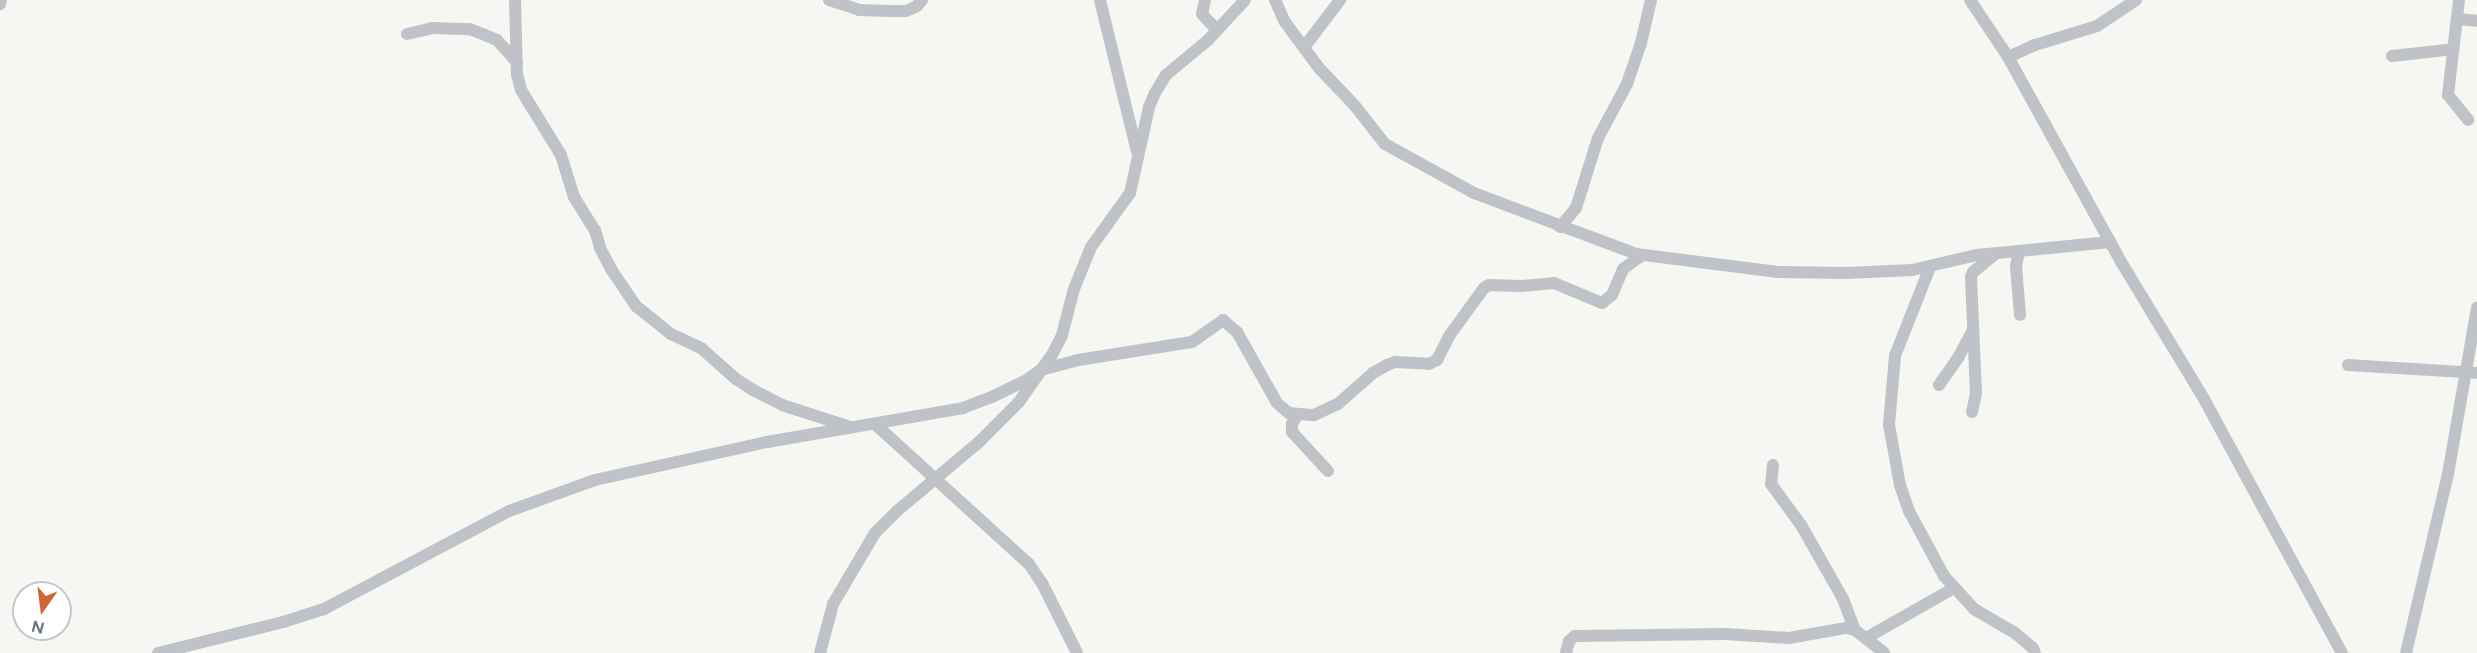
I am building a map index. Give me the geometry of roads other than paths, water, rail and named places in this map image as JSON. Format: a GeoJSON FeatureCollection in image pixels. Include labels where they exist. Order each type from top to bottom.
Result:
{"type":"FeatureCollection","features":[{"type":"Feature","properties":{"kind":"street"},"geometry":{"type":"LineString","coordinates":[[515,0],[517,62],[521,90],[561,155],[574,197],[595,230],[600,248],[611,268],[636,306],[671,334],[700,348],[736,379],[753,390],[782,405],[853,428]]}},
{"type":"Feature","properties":{"kind":"street"},"geometry":{"type":"LineString","coordinates":[[829,0],[859,10],[888,11],[906,11],[917,6],[922,0]]}},
{"type":"Feature","properties":{"kind":"street"},"geometry":{"type":"LineString","coordinates":[[1100,0],[1138,156]]}},
{"type":"Feature","properties":{"kind":"street"},"geometry":{"type":"LineString","coordinates":[[1205,0],[1202,14],[1216,30]]}},
{"type":"Feature","properties":{"kind":"street"},"geometry":{"type":"LineString","coordinates":[[820,653],[833,604],[875,533],[980,441],[1019,402],[1041,370],[1062,334],[1074,289],[1091,247],[1130,193],[1149,107],[1166,75],[1245,0]]}},
{"type":"Feature","properties":{"kind":"street"},"geometry":{"type":"LineString","coordinates":[[1275,0],[1286,21],[1319,68],[1355,106],[1385,144],[1474,193],[1560,227],[1642,255],[1778,272],[1847,273],[1930,267],[1997,253],[2110,242]]}},
{"type":"Feature","properties":{"kind":"street"},"geometry":{"type":"LineString","coordinates":[[1305,46],[1340,0]]}},
{"type":"Feature","properties":{"kind":"street"},"geometry":{"type":"LineString","coordinates":[[1560,227],[1576,208],[1598,138],[1627,84],[1641,43],[1651,0]]}},
{"type":"Feature","properties":{"kind":"street"},"geometry":{"type":"LineString","coordinates":[[1970,0],[2008,57],[2110,242],[2204,399],[2342,653]]}},
{"type":"Feature","properties":{"kind":"street"},"geometry":{"type":"LineString","coordinates":[[2008,57],[2035,45],[2097,26],[2136,0]]}},
{"type":"Feature","properties":{"kind":"street"},"geometry":{"type":"LineString","coordinates":[[2459,0],[2459,19],[2448,95],[2468,120]]}},
{"type":"Feature","properties":{"kind":"street"},"geometry":{"type":"LineString","coordinates":[[2459,19],[2477,21]]}},
{"type":"Feature","properties":{"kind":"street"},"geometry":{"type":"LineString","coordinates":[[407,34],[432,28],[470,29],[497,40],[517,62]]}},
{"type":"Feature","properties":{"kind":"street"},"geometry":{"type":"LineString","coordinates":[[2392,56],[2454,49]]}},
{"type":"Feature","properties":{"kind":"street"},"geometry":{"type":"LineString","coordinates":[[2019,250],[2016,266],[2020,315]]}},
{"type":"Feature","properties":{"kind":"street"},"geometry":{"type":"LineString","coordinates":[[1972,412],[1976,393],[1971,277],[1973,272],[1997,253]]}},
{"type":"Feature","properties":{"kind":"street"},"geometry":{"type":"LineString","coordinates":[[158,653],[194,649],[324,609],[411,565],[509,511],[595,480],[756,445],[963,408],[994,396],[1041,370],[1097,357],[1192,342],[1223,320],[1232,324],[1277,403],[1289,413],[1297,415],[1326,411],[1387,365],[1395,362],[1429,364],[1437,360],[1449,336],[1484,288],[1489,285],[1521,286],[1554,283],[1602,303],[1612,295],[1623,269],[1642,255]]}},
{"type":"Feature","properties":{"kind":"street"},"geometry":{"type":"LineString","coordinates":[[1930,267],[1895,356],[1890,425],[1897,472],[1909,511],[1935,564],[1974,609],[2015,633],[2033,648],[2035,653]]}},
{"type":"Feature","properties":{"kind":"street"},"geometry":{"type":"LineString","coordinates":[[2406,653],[2471,373],[2477,308]]}},
{"type":"Feature","properties":{"kind":"street"},"geometry":{"type":"LineString","coordinates":[[1939,385],[1959,358],[1972,332]]}},
{"type":"Feature","properties":{"kind":"street"},"geometry":{"type":"LineString","coordinates":[[2348,365],[2471,373]]}},
{"type":"Feature","properties":{"kind":"street"},"geometry":{"type":"LineString","coordinates":[[1297,415],[1292,424],[1292,432],[1328,471]]}},
{"type":"Feature","properties":{"kind":"street"},"geometry":{"type":"LineString","coordinates":[[875,424],[1029,564],[1042,583],[1077,653]]}},
{"type":"Feature","properties":{"kind":"street"},"geometry":{"type":"LineString","coordinates":[[1773,465],[1771,484],[1801,525],[1843,599],[1855,630],[1884,653]]}},
{"type":"Feature","properties":{"kind":"street"},"geometry":{"type":"LineString","coordinates":[[1866,638],[1954,588]]}},
{"type":"Feature","properties":{"kind":"street"},"geometry":{"type":"LineString","coordinates":[[1566,653],[1569,641],[1580,636],[1725,634],[1789,638],[1836,629],[1855,630]]}}]}
